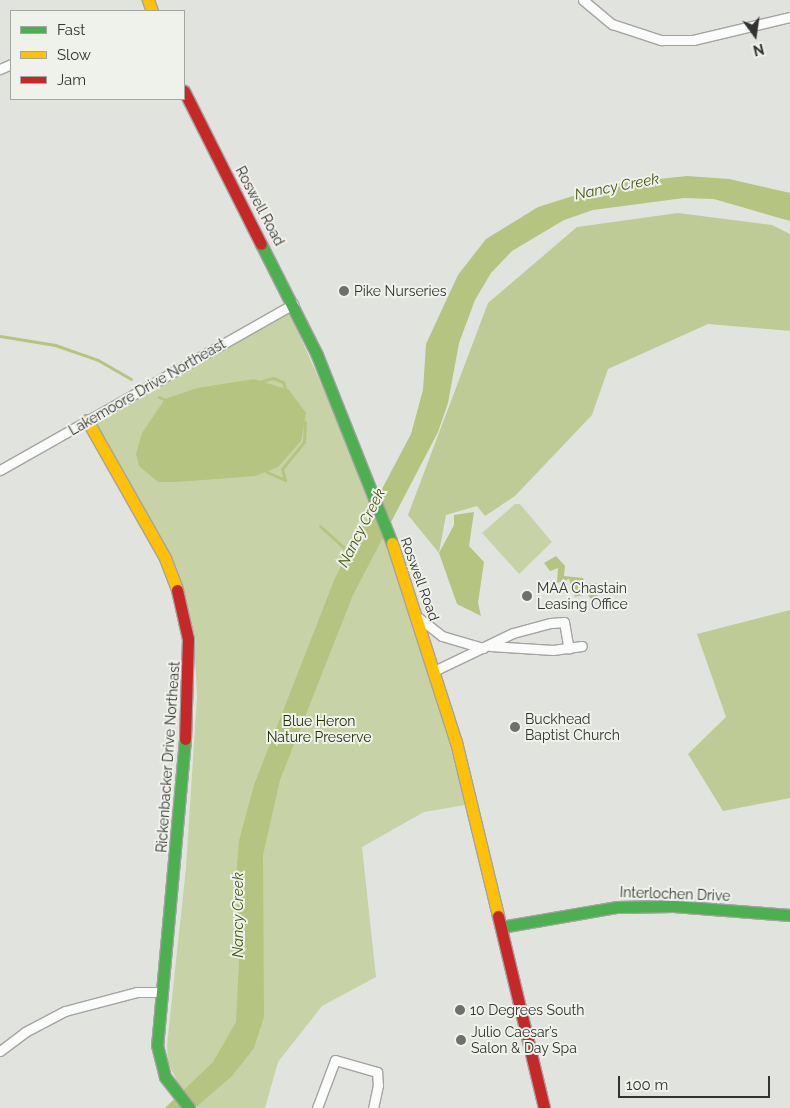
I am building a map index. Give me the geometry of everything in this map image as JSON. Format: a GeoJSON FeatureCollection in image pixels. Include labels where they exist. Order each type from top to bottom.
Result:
{"type":"FeatureCollection","features":[{"type":"Feature","properties":{"kind":"main road","name":"Roswell Road"},"geometry":{"type":"LineString","coordinates":[[185,93],[293,304],[373,490],[436,670],[502,926],[544,1108]]}},
{"type":"Feature","properties":{"kind":"main road","name":"Rickenbacker Drive Northeast"},"geometry":{"type":"LineString","coordinates":[[87,420],[164,558],[179,597],[188,639],[189,695],[157,1045],[159,1062],[171,1088],[189,1108]]}},
{"type":"Feature","properties":{"kind":"main road","name":"Interlochen Drive"},"geometry":{"type":"LineString","coordinates":[[502,926],[617,907],[673,906],[790,915]]}},
{"type":"Feature","properties":{"kind":"street"},"geometry":{"type":"LineString","coordinates":[[583,0],[612,24],[661,40],[693,40],[790,17]]}},
{"type":"Feature","properties":{"kind":"street","name":"Lakemoore Drive Northeast"},"geometry":{"type":"LineString","coordinates":[[0,470],[293,304]]}},
{"type":"Feature","properties":{"kind":"street"},"geometry":{"type":"LineString","coordinates":[[418,618],[442,636],[486,647],[569,649],[582,646]]}},
{"type":"Feature","properties":{"kind":"street"},"geometry":{"type":"LineString","coordinates":[[436,670],[513,633],[564,622],[569,649]]}},
{"type":"Feature","properties":{"kind":"street"},"geometry":{"type":"LineString","coordinates":[[0,1051],[24,1032],[65,1011],[137,992],[162,992]]}},
{"type":"Feature","properties":{"kind":"street"},"geometry":{"type":"LineString","coordinates":[[317,1108],[334,1060],[377,1072],[378,1085],[373,1108]]}},
{"type":"Feature","properties":{"kind":"green space","name":"Blue Heron Nature Preserve"},"geometry":{"type":"Polygon","coordinates":[[[289,312],[350,448],[388,549],[432,675],[465,805],[424,812],[362,847],[376,977],[322,1006],[278,1062],[265,1108],[197,1108],[179,1085],[168,1063],[167,1045],[186,868],[197,697],[194,640],[176,574],[158,532],[96,423],[289,312]]]}},
{"type":"Feature","properties":{"kind":"green space"},"geometry":{"type":"Polygon","coordinates":[[[515,504],[520,504],[552,542],[519,574],[482,533],[515,504]]]}},
{"type":"Feature","properties":{"kind":"shaded area"},"geometry":{"type":"Polygon","coordinates":[[[678,213],[772,225],[790,234],[790,331],[708,324],[608,369],[592,415],[515,496],[485,516],[477,506],[446,515],[439,553],[408,515],[488,303],[577,227],[678,213]]]}},
{"type":"Feature","properties":{"kind":"shaded area"},"geometry":{"type":"Polygon","coordinates":[[[790,610],[790,798],[723,811],[688,754],[726,717],[697,634],[790,610]]]}},
{"type":"Feature","properties":{"kind":"water","name":"Nancy Creek"},"geometry":{"type":"Polygon","coordinates":[[[687,176],[729,179],[790,193],[790,221],[714,199],[684,198],[593,210],[564,220],[512,251],[491,273],[475,300],[459,343],[448,403],[438,432],[353,595],[280,780],[263,855],[264,1017],[254,1048],[232,1076],[195,1108],[165,1108],[213,1062],[236,1022],[239,962],[236,878],[239,841],[254,785],[335,578],[411,434],[423,390],[426,344],[458,275],[486,239],[538,207],[611,184],[687,176]]]}},
{"type":"Feature","properties":{"kind":"water"},"geometry":{"type":"Polygon","coordinates":[[[254,379],[289,390],[306,413],[301,441],[278,467],[255,476],[158,482],[139,466],[136,454],[142,433],[165,399],[197,388],[254,379]]]}},
{"type":"Feature","properties":{"kind":"water"},"geometry":{"type":"Polygon","coordinates":[[[474,512],[469,546],[484,562],[478,603],[481,616],[457,604],[439,553],[454,525],[454,515],[474,512]]]}},
{"type":"Feature","properties":{"kind":"water"},"geometry":{"type":"Polygon","coordinates":[[[556,556],[565,566],[564,576],[583,578],[586,584],[596,583],[598,597],[591,599],[587,594],[575,597],[569,579],[557,583],[558,568],[550,571],[544,563],[556,556]]]}},
{"type":"Feature","properties":{"kind":"waterway"},"geometry":{"type":"LineString","coordinates":[[0,336],[55,345],[98,360],[131,379]]}},
{"type":"Feature","properties":{"kind":"waterway"},"geometry":{"type":"LineString","coordinates":[[262,381],[273,378],[283,382],[286,391]]}},
{"type":"Feature","properties":{"kind":"waterway"},"geometry":{"type":"LineString","coordinates":[[159,397],[168,401]]}},
{"type":"Feature","properties":{"kind":"waterway"},"geometry":{"type":"LineString","coordinates":[[285,480],[282,469],[304,442],[305,422]]}},
{"type":"Feature","properties":{"kind":"waterway"},"geometry":{"type":"LineString","coordinates":[[267,472],[285,480]]}},
{"type":"Feature","properties":{"kind":"waterway","name":"Nancy Creek"},"geometry":{"type":"LineString","coordinates":[[320,526],[351,554]]}},
{"type":"Feature","properties":{"kind":"traffic: fast"},"geometry":{"type":"LineString","coordinates":[[261,244],[317,355],[392,543]]}},
{"type":"Feature","properties":{"kind":"traffic: fast"},"geometry":{"type":"LineString","coordinates":[[185,739],[157,1045],[165,1077],[189,1108]]}},
{"type":"Feature","properties":{"kind":"traffic: fast"},"geometry":{"type":"LineString","coordinates":[[501,927],[617,907],[673,906],[790,915]]}},
{"type":"Feature","properties":{"kind":"traffic: slow"},"geometry":{"type":"LineString","coordinates":[[148,0],[152,10]]}},
{"type":"Feature","properties":{"kind":"traffic: slow"},"geometry":{"type":"LineString","coordinates":[[87,420],[165,558],[177,590]]}},
{"type":"Feature","properties":{"kind":"traffic: slow"},"geometry":{"type":"LineString","coordinates":[[392,543],[456,742],[498,916]]}},
{"type":"Feature","properties":{"kind":"traffic: jam"},"geometry":{"type":"LineString","coordinates":[[185,93],[261,244]]}},
{"type":"Feature","properties":{"kind":"traffic: jam"},"geometry":{"type":"LineString","coordinates":[[177,590],[188,639],[185,739]]}},
{"type":"Feature","properties":{"kind":"traffic: jam"},"geometry":{"type":"LineString","coordinates":[[498,916],[544,1108]]}},
{"type":"Feature","properties":{"kind":"place","name":"Pike Nurseries"},"geometry":{"type":"Point","coordinates":[344,291]}},
{"type":"Feature","properties":{"kind":"place","name":"MAA Chastain Leasing Office"},"geometry":{"type":"Point","coordinates":[527,596]}},
{"type":"Feature","properties":{"kind":"place","name":"Buckhead Baptist Church"},"geometry":{"type":"Point","coordinates":[515,727]}},
{"type":"Feature","properties":{"kind":"place","name":"10 Degrees South"},"geometry":{"type":"Point","coordinates":[460,1010]}},
{"type":"Feature","properties":{"kind":"place","name":"Julio Caesar’s Salon & Day Spa"},"geometry":{"type":"Point","coordinates":[461,1040]}}]}
